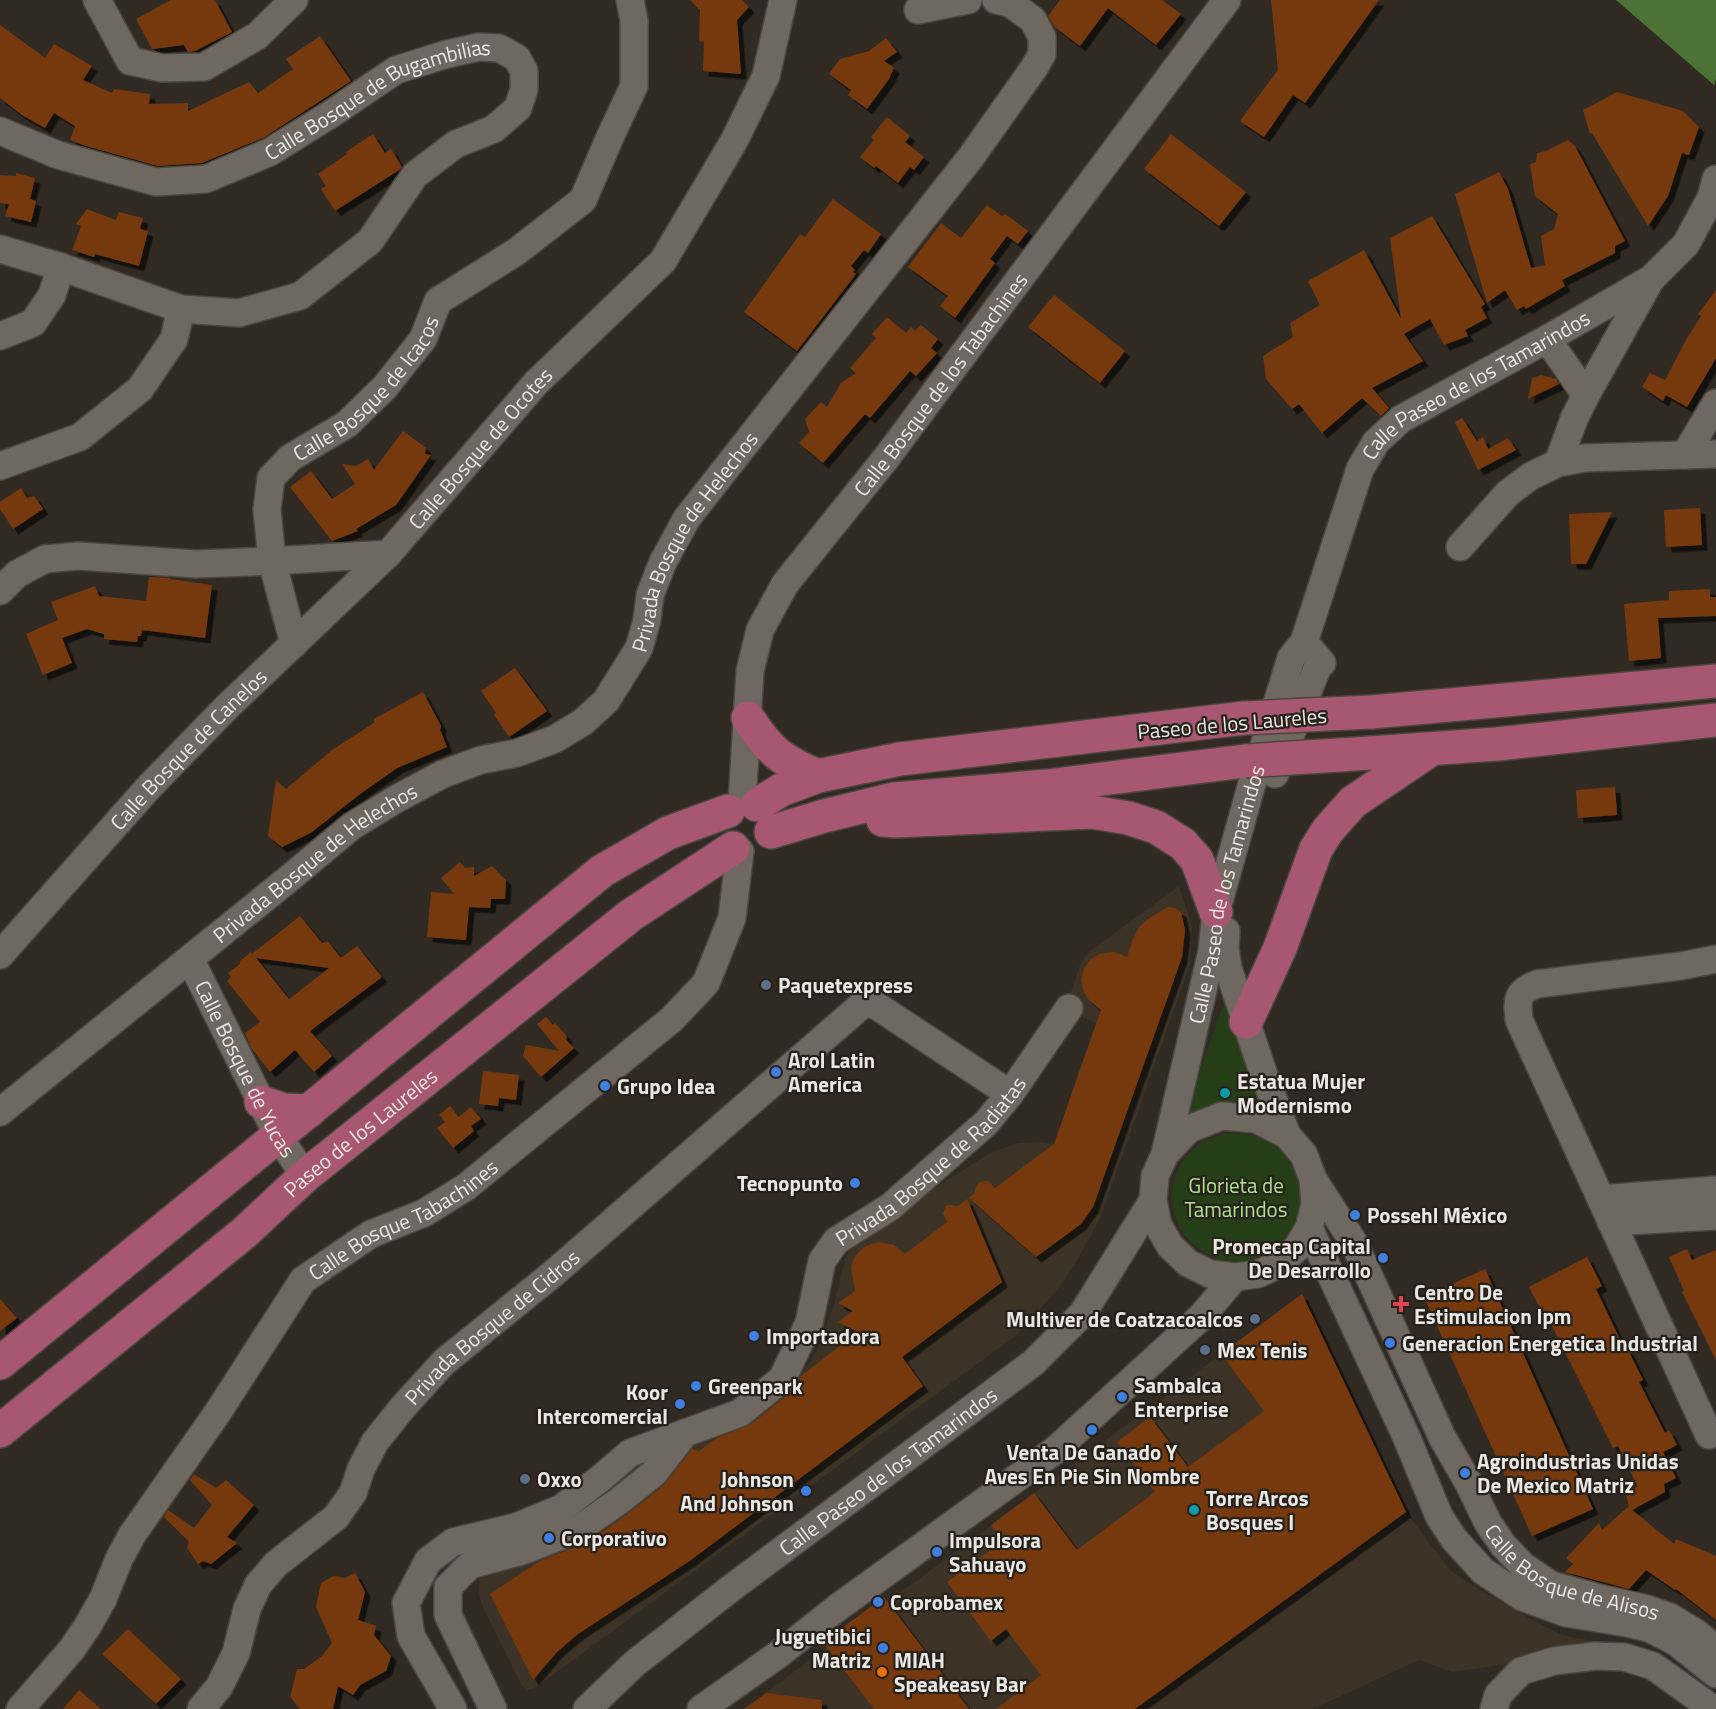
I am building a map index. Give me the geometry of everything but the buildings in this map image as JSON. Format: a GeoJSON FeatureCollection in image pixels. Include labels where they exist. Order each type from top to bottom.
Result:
{"type":"FeatureCollection","features":[{"type":"Feature","properties":{"kind":"main road"},"geometry":{"type":"LineString","coordinates":[[1711,681],[1716,704],[1715,720]]}},
{"type":"Feature","properties":{"kind":"main road","name":"Paseo de los Laureles"},"geometry":{"type":"LineString","coordinates":[[750,813],[781,790],[818,776],[900,759],[1244,718],[1371,712],[1711,681]]}},
{"type":"Feature","properties":{"kind":"main road"},"geometry":{"type":"LineString","coordinates":[[748,718],[771,748],[791,764],[818,776]]}},
{"type":"Feature","properties":{"kind":"main road","name":"Paseo de los Laureles"},"geometry":{"type":"LineString","coordinates":[[0,1363],[602,871],[668,833],[750,813],[824,816],[894,800],[1047,786],[1245,761],[1497,744],[1715,720]]}},
{"type":"Feature","properties":{"kind":"main road"},"geometry":{"type":"LineString","coordinates":[[1246,1022],[1280,948],[1316,849],[1328,830],[1353,802],[1431,749]]}},
{"type":"Feature","properties":{"kind":"main road"},"geometry":{"type":"LineString","coordinates":[[824,816],[895,821],[1092,812],[1128,818],[1156,827],[1183,844],[1197,860],[1216,912]]}},
{"type":"Feature","properties":{"kind":"main road"},"geometry":{"type":"LineString","coordinates":[[736,849],[723,834],[724,818],[750,813]]}},
{"type":"Feature","properties":{"kind":"main road","name":"Paseo de los Laureles"},"geometry":{"type":"LineString","coordinates":[[0,1431],[244,1233],[305,1176],[631,915],[736,849]]}},
{"type":"Feature","properties":{"kind":"main road"},"geometry":{"type":"LineString","coordinates":[[261,1102],[284,1110],[309,1111]]}},
{"type":"Feature","properties":{"kind":"street"},"geometry":{"type":"LineString","coordinates":[[97,0],[130,62],[162,68],[204,67],[257,36],[294,0]]}},
{"type":"Feature","properties":{"kind":"street","name":"Calle Bosque de Icacos"},"geometry":{"type":"LineString","coordinates":[[294,644],[272,561],[267,509],[271,478],[290,458],[347,424],[385,387],[423,339],[438,301],[516,252],[583,200],[634,86],[634,20],[630,0]]}},
{"type":"Feature","properties":{"kind":"street"},"geometry":{"type":"LineString","coordinates":[[918,10],[968,0]]}},
{"type":"Feature","properties":{"kind":"street","name":"Privada Bosque de Helechos"},"geometry":{"type":"LineString","coordinates":[[0,1112],[352,826],[443,774],[481,760],[517,753],[555,738],[584,722],[606,701],[639,648],[647,620],[650,595],[663,562],[687,518],[971,157],[1042,54],[1042,37],[1033,20],[1010,3],[996,0]]}},
{"type":"Feature","properties":{"kind":"street","name":"Calle Bosque de los Tabachines"},"geometry":{"type":"LineString","coordinates":[[750,813],[748,718],[750,670],[760,630],[785,584],[887,457],[1227,0]]}},
{"type":"Feature","properties":{"kind":"street","name":"Calle Bosque de Ocotes"},"geometry":{"type":"LineString","coordinates":[[388,554],[536,383],[663,261],[734,141],[766,76],[779,3]]}},
{"type":"Feature","properties":{"kind":"street","name":"Calle Bosque de Bugambilias"},"geometry":{"type":"LineString","coordinates":[[0,131],[58,155],[156,182],[206,179],[270,152],[396,70],[479,47],[499,48],[517,58],[524,71],[524,89],[518,108],[494,129],[456,144],[415,175],[370,241],[300,296],[239,314],[181,309],[61,267],[0,249]]}},
{"type":"Feature","properties":{"kind":"street","name":"Calle Paseo de los Tamarindos"},"geometry":{"type":"LineString","coordinates":[[1165,1154],[1212,951],[1216,912],[1251,787],[1291,658],[1304,642],[1360,469],[1376,442],[1401,419],[1651,279],[1686,244],[1711,198],[1716,179]]}},
{"type":"Feature","properties":{"kind":"street"},"geometry":{"type":"LineString","coordinates":[[0,336],[33,323],[52,295],[61,267]]}},
{"type":"Feature","properties":{"kind":"street"},"geometry":{"type":"LineString","coordinates":[[1558,463],[1574,419],[1586,395],[1651,279]]}},
{"type":"Feature","properties":{"kind":"street"},"geometry":{"type":"LineString","coordinates":[[0,466],[80,437],[140,389],[174,339],[181,309]]}},
{"type":"Feature","properties":{"kind":"street"},"geometry":{"type":"LineString","coordinates":[[1547,339],[1586,395]]}},
{"type":"Feature","properties":{"kind":"street"},"geometry":{"type":"LineString","coordinates":[[1685,455],[1716,404]]}},
{"type":"Feature","properties":{"kind":"street"},"geometry":{"type":"LineString","coordinates":[[1460,547],[1508,493],[1531,476],[1558,463],[1584,458],[1716,454]]}},
{"type":"Feature","properties":{"kind":"street"},"geometry":{"type":"LineString","coordinates":[[0,591],[17,574],[45,559],[78,556],[196,564],[388,554]]}},
{"type":"Feature","properties":{"kind":"street","name":"Calle Bosque de Canelos"},"geometry":{"type":"LineString","coordinates":[[0,955],[149,787],[228,707],[388,554]]}},
{"type":"Feature","properties":{"kind":"street","name":"Calle Paseo de los Tamarindos"},"geometry":{"type":"LineString","coordinates":[[1287,1135],[1246,1022],[1228,968],[1225,950],[1226,931],[1268,791],[1318,666],[1322,663],[1304,642]]}},
{"type":"Feature","properties":{"kind":"street","name":"Calle Bosque Tabachines"},"geometry":{"type":"LineString","coordinates":[[20,1709],[72,1649],[82,1634],[103,1599],[119,1558],[132,1535],[218,1412],[303,1280],[371,1234],[424,1213],[466,1187],[672,1019],[706,983],[732,918],[736,849]]}},
{"type":"Feature","properties":{"kind":"street","name":"Calle Bosque de Yucas"},"geometry":{"type":"LineString","coordinates":[[190,959],[278,1136],[305,1176]]}},
{"type":"Feature","properties":{"kind":"street"},"geometry":{"type":"LineString","coordinates":[[1709,1435],[1519,1020],[1517,1001],[1524,988],[1537,984],[1681,966],[1716,959]]}},
{"type":"Feature","properties":{"kind":"street","name":"Privada Bosque de Cidros"},"geometry":{"type":"LineString","coordinates":[[201,1709],[219,1687],[236,1653],[247,1609],[258,1585],[276,1564],[336,1517],[353,1494],[375,1442],[444,1362],[555,1272],[863,1004],[869,1003],[877,1006],[1010,1094]]}},
{"type":"Feature","properties":{"kind":"street","name":"Privada Bosque de Radiatas"},"geometry":{"type":"LineString","coordinates":[[453,1709],[411,1636],[406,1603],[428,1561],[453,1542],[516,1527],[562,1508],[630,1453],[740,1413],[782,1379],[809,1323],[822,1261],[836,1241],[891,1207],[986,1123],[1010,1094],[1069,1008]]}},
{"type":"Feature","properties":{"kind":"street"},"geometry":{"type":"LineString","coordinates":[[1222,1116],[1256,1119],[1287,1135],[1304,1155],[1313,1179],[1315,1204],[1309,1228],[1297,1248],[1279,1264],[1258,1274],[1234,1277],[1210,1274],[1188,1263],[1170,1246],[1158,1224],[1153,1200],[1155,1176],[1165,1154],[1189,1129],[1222,1116]]}},
{"type":"Feature","properties":{"kind":"street","name":"Calle Bosque de Alisos"},"geometry":{"type":"LineString","coordinates":[[1313,1179],[1354,1243],[1439,1430],[1488,1523],[1503,1545],[1523,1566],[1551,1584],[1670,1617],[1716,1648]]}},
{"type":"Feature","properties":{"kind":"street"},"geometry":{"type":"LineString","coordinates":[[1606,1210],[1716,1190]]}},
{"type":"Feature","properties":{"kind":"street","name":"Calle Paseo de los Tamarindos"},"geometry":{"type":"LineString","coordinates":[[587,1709],[634,1664],[1033,1363],[1083,1313],[1153,1200]]}},
{"type":"Feature","properties":{"kind":"street"},"geometry":{"type":"LineString","coordinates":[[1606,1210],[1716,1216]]}},
{"type":"Feature","properties":{"kind":"street","name":"Calle Bosque de Alisos"},"geometry":{"type":"LineString","coordinates":[[1309,1228],[1406,1436],[1439,1516],[1454,1539],[1483,1571],[1522,1597],[1566,1613],[1649,1628],[1676,1642],[1716,1674]]}},
{"type":"Feature","properties":{"kind":"street"},"geometry":{"type":"LineString","coordinates":[[701,1709],[1054,1452],[1201,1317],[1234,1277]]}},
{"type":"Feature","properties":{"kind":"street"},"geometry":{"type":"LineString","coordinates":[[1406,1436],[1414,1425],[1421,1422],[1428,1421],[1439,1430],[1454,1539]]}},
{"type":"Feature","properties":{"kind":"street"},"geometry":{"type":"LineString","coordinates":[[493,1709],[448,1615],[448,1587],[470,1565],[522,1551],[577,1530],[654,1473],[685,1433]]}},
{"type":"Feature","properties":{"kind":"street"},"geometry":{"type":"LineString","coordinates":[[1494,1709],[1498,1695],[1521,1671],[1554,1661],[1595,1656],[1623,1657],[1653,1666],[1713,1709]]}},
{"type":"Feature","properties":{"kind":"shaded area"},"geometry":{"type":"Polygon","coordinates":[[[1179,886],[1192,926],[1190,965],[1100,1219],[1063,1283],[1018,1334],[535,1688],[528,1690],[522,1686],[481,1603],[478,1587],[482,1573],[526,1555],[646,1472],[796,1379],[812,1360],[833,1309],[846,1257],[863,1233],[990,1153],[1019,1143],[1054,1144],[1096,1023],[1065,1010],[1081,962],[1090,951],[1179,886]]]}},
{"type":"Feature","properties":{"kind":"shaded area"},"geometry":{"type":"Polygon","coordinates":[[[1302,1294],[1406,1512],[1450,1570],[1475,1587],[1562,1635],[1610,1645],[1550,1658],[1452,1672],[1419,1660],[1313,1709],[744,1709],[1302,1294]]]}},
{"type":"Feature","properties":{"kind":"green space"},"geometry":{"type":"Polygon","coordinates":[[[1616,0],[1716,0],[1716,79],[1714,85],[1616,0]]]}},
{"type":"Feature","properties":{"kind":"green space"},"geometry":{"type":"Polygon","coordinates":[[[1230,985],[1265,1107],[1185,1114],[1230,985]]]}},
{"type":"Feature","properties":{"kind":"green space","name":"Glorieta de Tamarindos"},"geometry":{"type":"Polygon","coordinates":[[[1236,1133],[1260,1138],[1281,1152],[1295,1173],[1300,1197],[1295,1221],[1281,1242],[1260,1256],[1236,1261],[1212,1256],[1191,1242],[1177,1221],[1172,1197],[1177,1173],[1191,1152],[1212,1138],[1236,1133]]]}},
{"type":"Feature","properties":{"kind":"place","name":"Paquetexpress"},"geometry":{"type":"Point","coordinates":[766,985]}},
{"type":"Feature","properties":{"kind":"place","name":"Arol Latin America"},"geometry":{"type":"Point","coordinates":[776,1072]}},
{"type":"Feature","properties":{"kind":"place","name":"Grupo Idea"},"geometry":{"type":"Point","coordinates":[605,1086]}},
{"type":"Feature","properties":{"kind":"place","name":"Estatua Mujer Modernismo"},"geometry":{"type":"Point","coordinates":[1225,1093]}},
{"type":"Feature","properties":{"kind":"place","name":"Tecnopunto"},"geometry":{"type":"Point","coordinates":[855,1183]}},
{"type":"Feature","properties":{"kind":"place","name":"Possehl México"},"geometry":{"type":"Point","coordinates":[1355,1215]}},
{"type":"Feature","properties":{"kind":"place","name":"Promecap Capital De Desarrollo"},"geometry":{"type":"Point","coordinates":[1383,1258]}},
{"type":"Feature","properties":{"kind":"place","name":"Centro De Estimulacion Ipm"},"geometry":{"type":"Point","coordinates":[1401,1304]}},
{"type":"Feature","properties":{"kind":"place","name":"Multiver de Coatzacoalcos"},"geometry":{"type":"Point","coordinates":[1255,1319]}},
{"type":"Feature","properties":{"kind":"place","name":"Importadora"},"geometry":{"type":"Point","coordinates":[754,1336]}},
{"type":"Feature","properties":{"kind":"place","name":"Generacion Energetica Industrial"},"geometry":{"type":"Point","coordinates":[1390,1343]}},
{"type":"Feature","properties":{"kind":"place","name":"Mex Tenis"},"geometry":{"type":"Point","coordinates":[1205,1350]}},
{"type":"Feature","properties":{"kind":"place","name":"Greenpark"},"geometry":{"type":"Point","coordinates":[696,1386]}},
{"type":"Feature","properties":{"kind":"place","name":"Sambalca Enterprise"},"geometry":{"type":"Point","coordinates":[1122,1397]}},
{"type":"Feature","properties":{"kind":"place","name":"Koor Intercomercial"},"geometry":{"type":"Point","coordinates":[680,1404]}},
{"type":"Feature","properties":{"kind":"place","name":"Venta De Ganado Y Aves En Pie Sin Nombre"},"geometry":{"type":"Point","coordinates":[1092,1430]}},
{"type":"Feature","properties":{"kind":"place","name":"Agroindustrias Unidas De Mexico Matriz"},"geometry":{"type":"Point","coordinates":[1465,1473]}},
{"type":"Feature","properties":{"kind":"place","name":"Oxxo"},"geometry":{"type":"Point","coordinates":[525,1479]}},
{"type":"Feature","properties":{"kind":"place","name":"Johnson And Johnson"},"geometry":{"type":"Point","coordinates":[806,1491]}},
{"type":"Feature","properties":{"kind":"place","name":"Torre Arcos Bosques I"},"geometry":{"type":"Point","coordinates":[1194,1510]}},
{"type":"Feature","properties":{"kind":"place","name":"Corporativo"},"geometry":{"type":"Point","coordinates":[549,1538]}},
{"type":"Feature","properties":{"kind":"place","name":"Impulsora Sahuayo"},"geometry":{"type":"Point","coordinates":[937,1552]}},
{"type":"Feature","properties":{"kind":"place","name":"Coprobamex"},"geometry":{"type":"Point","coordinates":[878,1602]}},
{"type":"Feature","properties":{"kind":"place","name":"Juguetibici Matriz"},"geometry":{"type":"Point","coordinates":[883,1648]}},
{"type":"Feature","properties":{"kind":"place","name":"MIAH Speakeasy Bar"},"geometry":{"type":"Point","coordinates":[882,1672]}}]}
